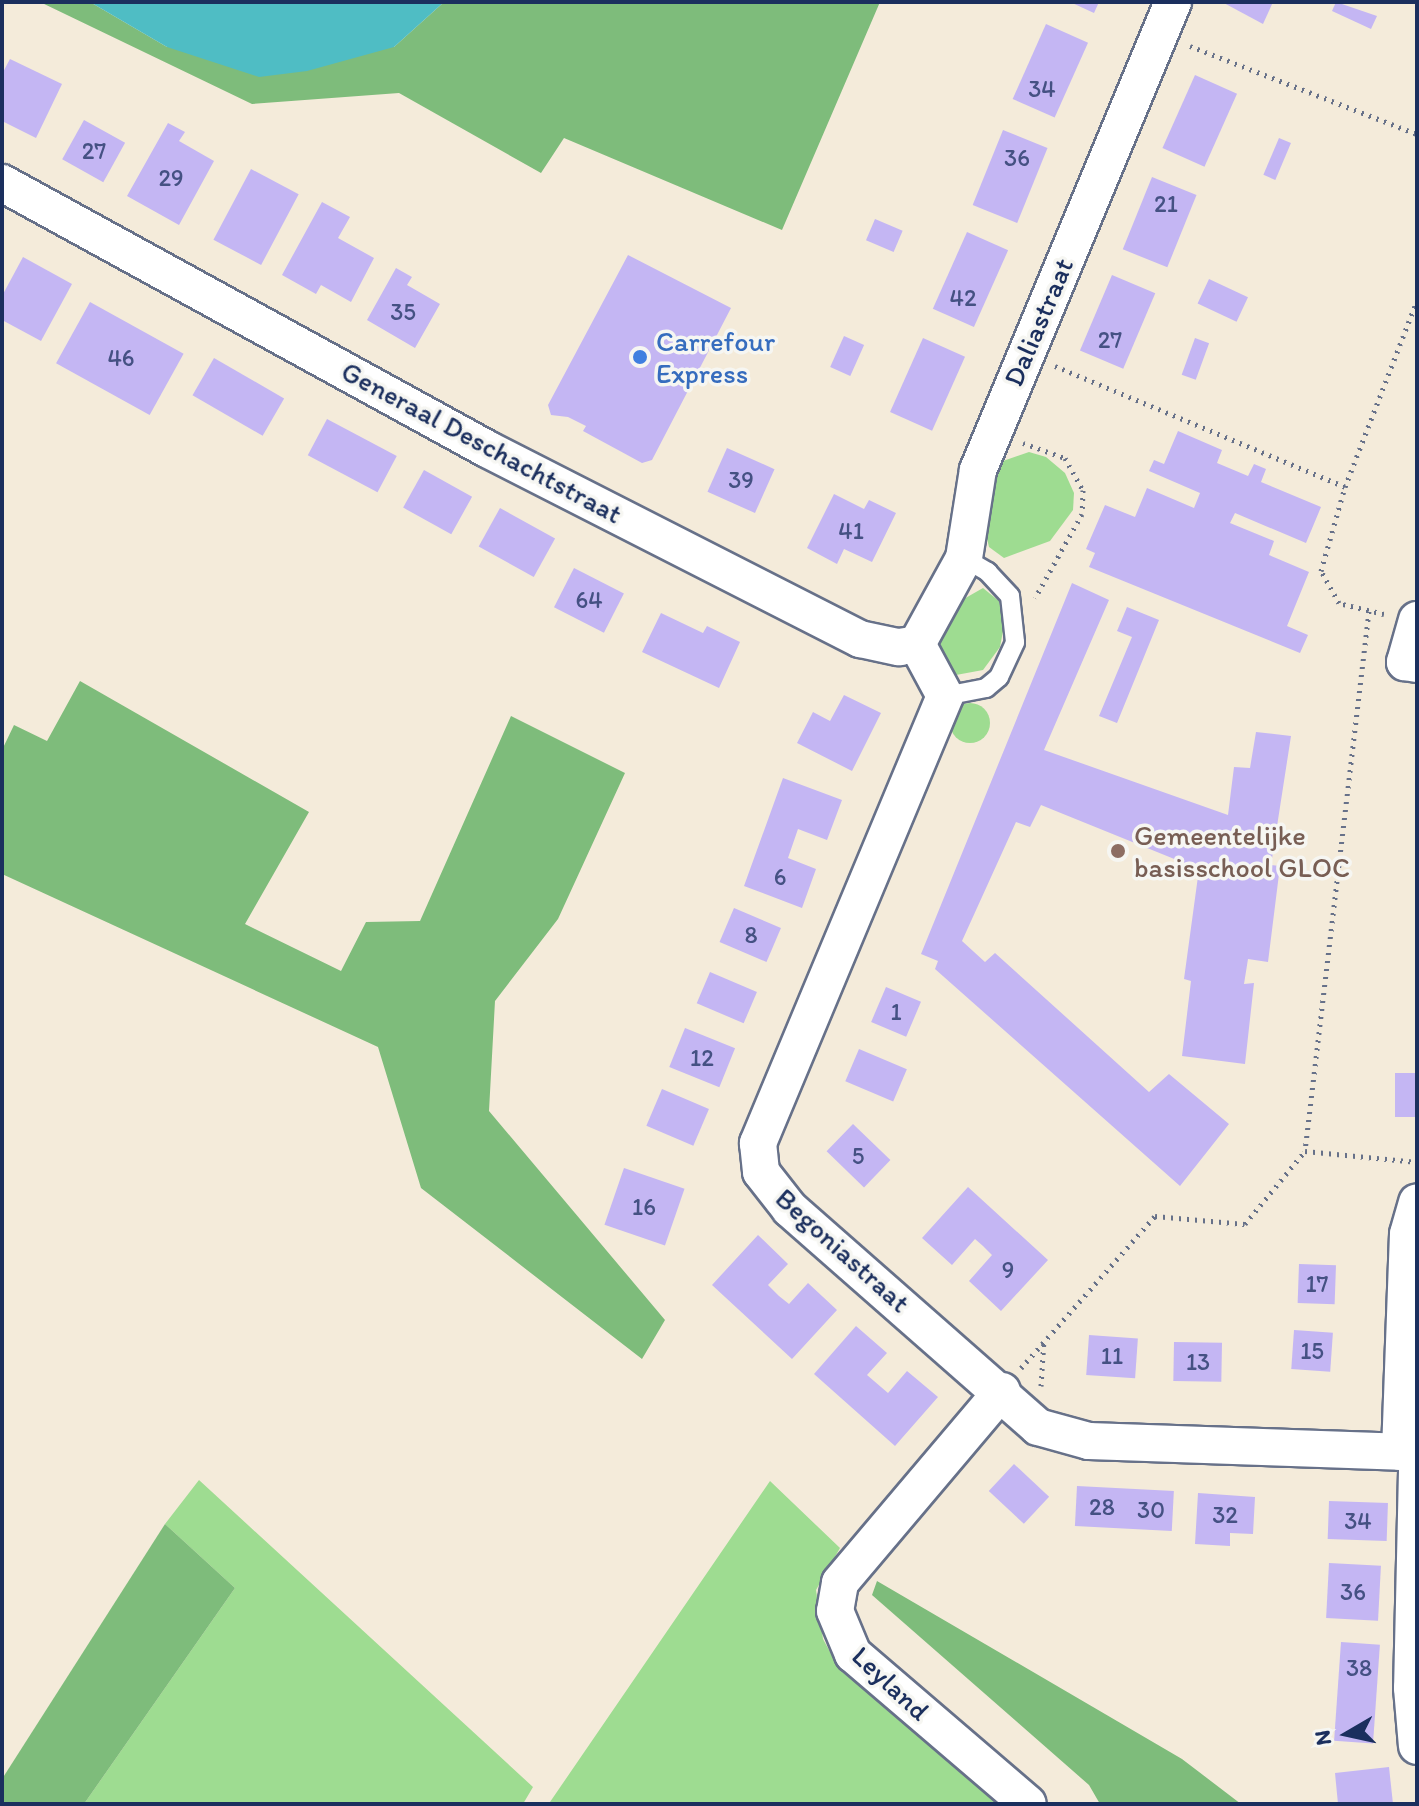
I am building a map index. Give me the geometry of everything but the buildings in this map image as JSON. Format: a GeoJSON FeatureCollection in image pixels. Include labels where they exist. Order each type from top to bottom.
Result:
{"type":"FeatureCollection","features":[{"type":"Feature","properties":{"kind":"street","name":"Daliastraat"},"geometry":{"type":"LineString","coordinates":[[917,644],[964,558],[978,470],[1167,18]]}},
{"type":"Feature","properties":{"kind":"street","name":"Generaal Deschachtstraat"},"geometry":{"type":"LineString","coordinates":[[2,183],[487,449],[860,639],[899,647],[917,644]]}},
{"type":"Feature","properties":{"kind":"street"},"geometry":{"type":"LineString","coordinates":[[1416,620],[1405,662],[1417,664]]}},
{"type":"Feature","properties":{"kind":"street"},"geometry":{"type":"LineString","coordinates":[[917,644],[945,696]]}},
{"type":"Feature","properties":{"kind":"street","name":"Begoniastraat"},"geometry":{"type":"LineString","coordinates":[[945,696],[758,1143],[761,1172],[790,1209],[1002,1391],[1038,1427],[1089,1441],[1411,1463]]}},
{"type":"Feature","properties":{"kind":"street"},"geometry":{"type":"LineString","coordinates":[[1417,1202],[1408,1234],[1417,1746]]}},
{"type":"Feature","properties":{"kind":"street","name":"Leyland"},"geometry":{"type":"LineString","coordinates":[[1002,1391],[840,1583],[835,1611],[853,1654],[1028,1804]]}},
{"type":"Feature","properties":{"kind":"lane"},"geometry":{"type":"LineString","coordinates":[[945,696],[986,688],[999,677],[1016,626],[1002,584],[964,558]]}},
{"type":"Feature","properties":{"kind":"path"},"geometry":{"type":"LineString","coordinates":[[1167,18],[1417,134]]}},
{"type":"Feature","properties":{"kind":"path"},"geometry":{"type":"LineString","coordinates":[[1416,620],[1339,603],[1321,571],[1345,487],[1417,300]]}},
{"type":"Feature","properties":{"kind":"path"},"geometry":{"type":"LineString","coordinates":[[1024,354],[1345,487]]}},
{"type":"Feature","properties":{"kind":"path"},"geometry":{"type":"LineString","coordinates":[[993,432],[1065,458],[1083,490],[1082,514],[1016,626]]}},
{"type":"Feature","properties":{"kind":"path"},"geometry":{"type":"LineString","coordinates":[[1002,1391],[1155,1216],[1245,1224],[1305,1151],[1369,611]]}},
{"type":"Feature","properties":{"kind":"path"},"geometry":{"type":"LineString","coordinates":[[1305,1151],[1417,1162]]}},
{"type":"Feature","properties":{"kind":"green space"},"geometry":{"type":"Polygon","coordinates":[[[40,2],[90,2],[167,47],[394,47],[444,2],[880,2],[782,230],[564,138],[541,173],[399,93],[252,104],[40,2]]]}},
{"type":"Feature","properties":{"kind":"green space"},"geometry":{"type":"Polygon","coordinates":[[[1029,452],[1046,457],[1065,473],[1074,493],[1073,510],[1050,541],[1004,558],[989,547],[984,525],[992,478],[1003,461],[1029,452]]]}},
{"type":"Feature","properties":{"kind":"green space"},"geometry":{"type":"Polygon","coordinates":[[[983,588],[999,601],[1004,626],[1000,647],[983,670],[956,675],[941,658],[940,636],[962,600],[983,588]]]}},
{"type":"Feature","properties":{"kind":"green space"},"geometry":{"type":"Polygon","coordinates":[[[80,681],[309,812],[245,924],[341,971],[366,922],[420,921],[511,716],[625,773],[558,919],[495,1001],[489,1111],[665,1320],[642,1359],[421,1188],[378,1047],[2,874],[2,750],[14,725],[47,741],[80,681]]]}},
{"type":"Feature","properties":{"kind":"green space"},"geometry":{"type":"Polygon","coordinates":[[[970,703],[984,709],[990,723],[984,737],[970,743],[956,737],[950,723],[956,709],[970,703]]]}},
{"type":"Feature","properties":{"kind":"green space"},"geometry":{"type":"Polygon","coordinates":[[[199,1480],[533,1787],[523,1804],[84,1804],[235,1588],[165,1524],[199,1480]]]}},
{"type":"Feature","properties":{"kind":"green space"},"geometry":{"type":"Polygon","coordinates":[[[770,1481],[840,1548],[816,1590],[823,1639],[840,1670],[1005,1804],[550,1802],[770,1481]]]}},
{"type":"Feature","properties":{"kind":"green space"},"geometry":{"type":"Polygon","coordinates":[[[165,1524],[235,1588],[84,1804],[2,1804],[2,1779],[165,1524]]]}},
{"type":"Feature","properties":{"kind":"green space"},"geometry":{"type":"Polygon","coordinates":[[[877,1581],[1182,1759],[1241,1804],[1100,1804],[1089,1785],[872,1595],[877,1581]]]}},
{"type":"Feature","properties":{"kind":"water"},"geometry":{"type":"Polygon","coordinates":[[[90,2],[444,2],[394,47],[307,71],[259,77],[167,47],[90,2]]]}},
{"type":"Feature","properties":{"kind":"place","name":"Carrefour Express"},"geometry":{"type":"Point","coordinates":[640,357]}},
{"type":"Feature","properties":{"kind":"place","name":"Gemeentelijke basisschool GLOC"},"geometry":{"type":"Point","coordinates":[1118,851]}}]}
